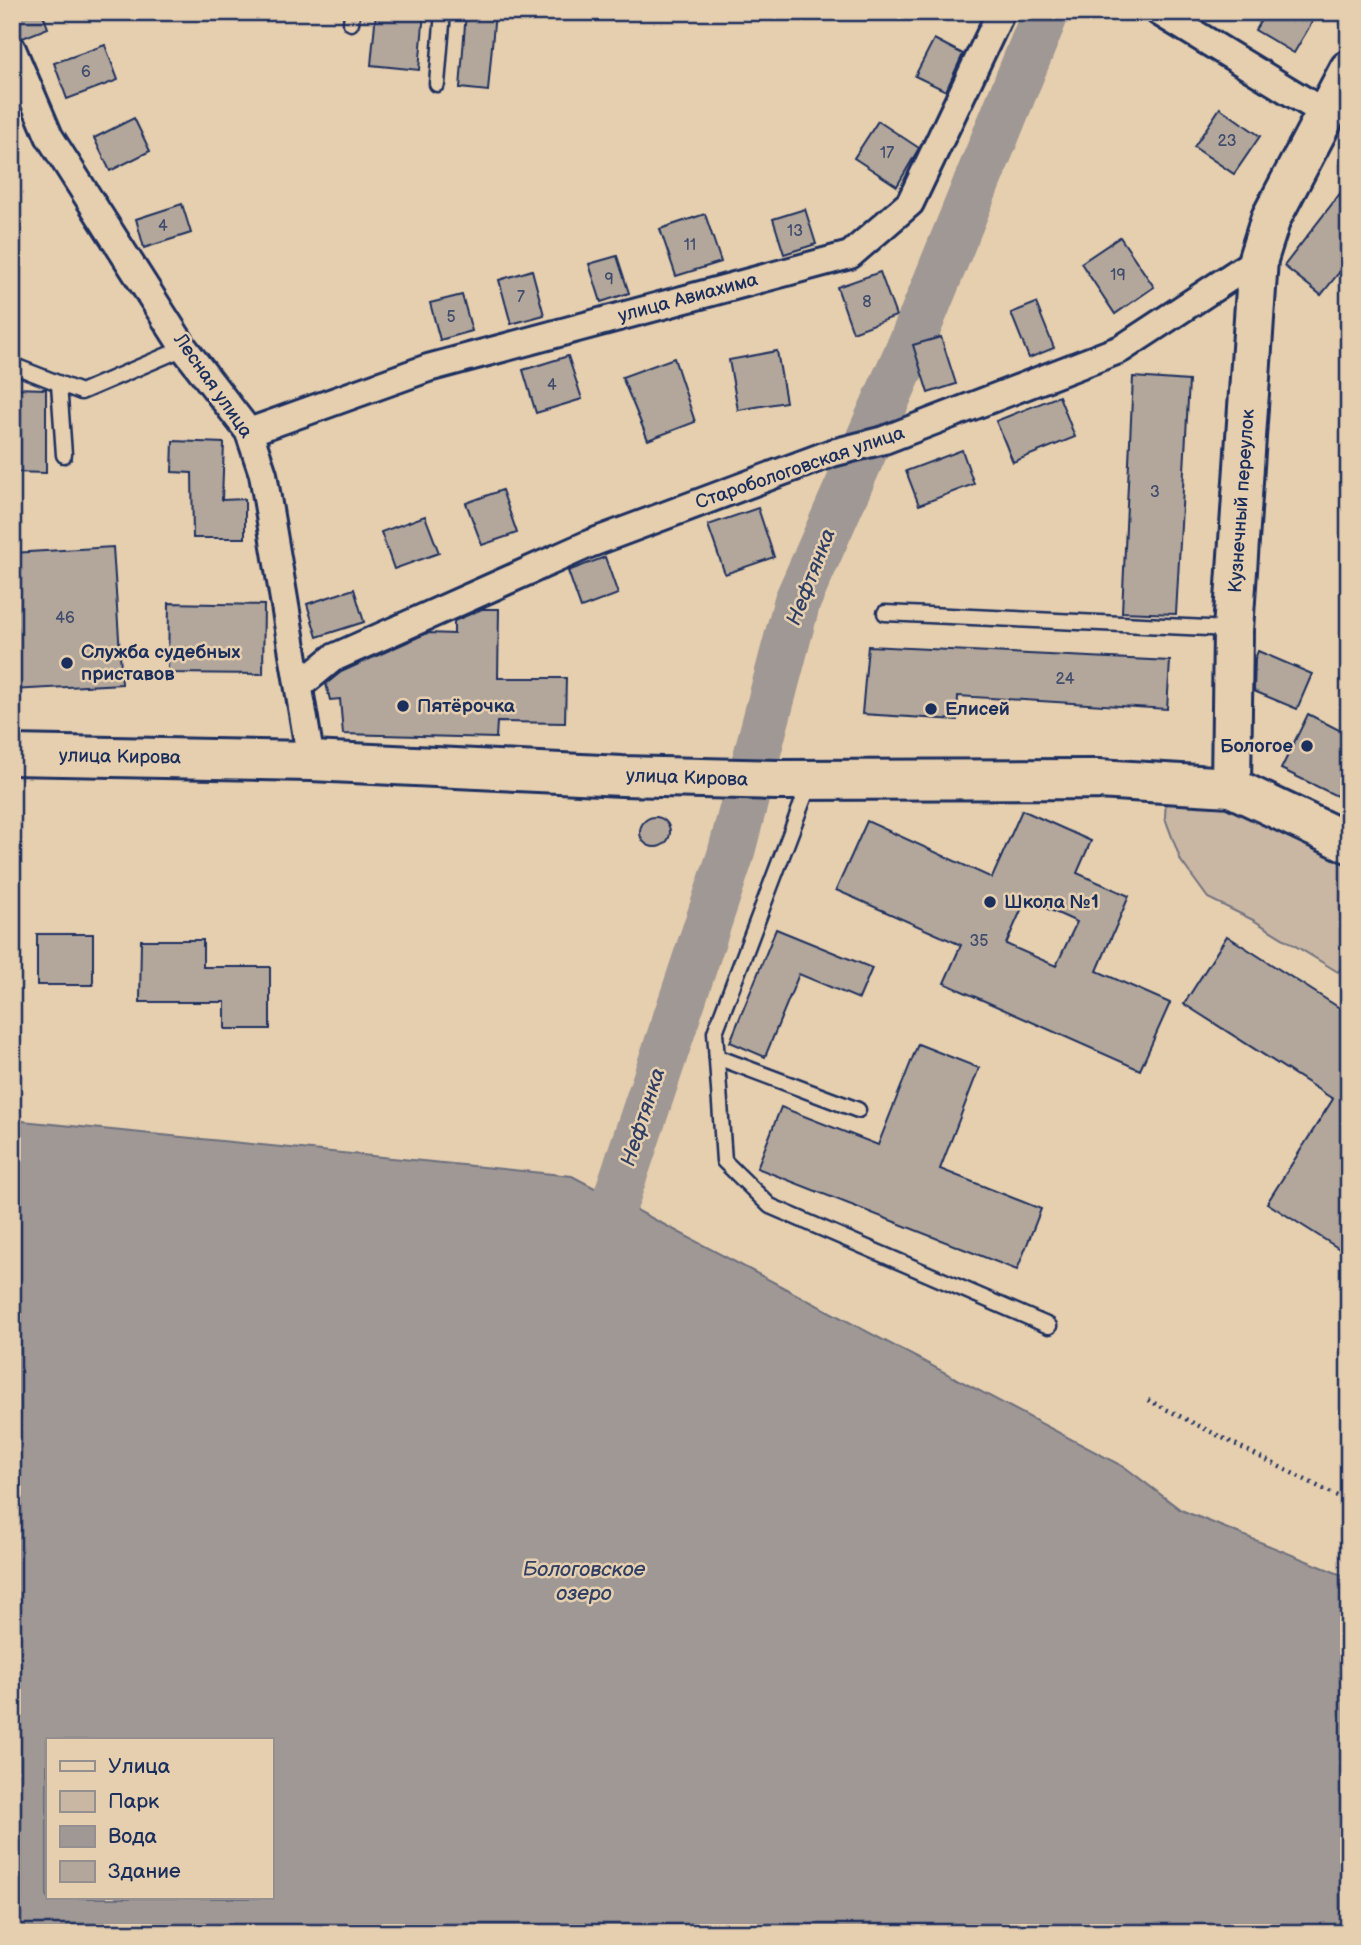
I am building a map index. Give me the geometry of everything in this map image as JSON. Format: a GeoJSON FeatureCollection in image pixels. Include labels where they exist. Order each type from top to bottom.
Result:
{"type":"FeatureCollection","features":[{"type":"Feature","properties":{"kind":"main road","name":"Кузнечный переулок"},"geometry":{"type":"LineString","coordinates":[[1231,787],[1233,630],[1258,259],[1271,218],[1349,70]]}},
{"type":"Feature","properties":{"kind":"main road","name":"улица Кирова"},"geometry":{"type":"LineString","coordinates":[[12,755],[311,761],[653,777],[794,780],[1098,779],[1231,787],[1349,843]]}},
{"type":"Feature","properties":{"kind":"street","name":"улица Авиахима"},"geometry":{"type":"LineString","coordinates":[[249,432],[428,368],[850,255],[910,203],[1002,12]]}},
{"type":"Feature","properties":{"kind":"street"},"geometry":{"type":"LineString","coordinates":[[1159,12],[1325,113]]}},
{"type":"Feature","properties":{"kind":"street","name":"Лесная улица"},"geometry":{"type":"LineString","coordinates":[[12,50],[49,136],[184,348],[249,432],[263,474],[311,761]]}},
{"type":"Feature","properties":{"kind":"street","name":"Старобологовская улица"},"geometry":{"type":"LineString","coordinates":[[299,686],[333,658],[589,544],[832,453],[884,440],[1121,349],[1258,259]]}},
{"type":"Feature","properties":{"kind":"lane"},"geometry":{"type":"LineString","coordinates":[[437,84],[443,12]]}},
{"type":"Feature","properties":{"kind":"lane"},"geometry":{"type":"LineString","coordinates":[[12,365],[81,392],[184,348]]}},
{"type":"Feature","properties":{"kind":"lane"},"geometry":{"type":"LineString","coordinates":[[60,384],[64,455]]}},
{"type":"Feature","properties":{"kind":"lane"},"geometry":{"type":"LineString","coordinates":[[885,613],[1233,630]]}},
{"type":"Feature","properties":{"kind":"lane"},"geometry":{"type":"LineString","coordinates":[[794,780],[715,1032],[724,1161],[770,1206],[1049,1326]]}},
{"type":"Feature","properties":{"kind":"lane"},"geometry":{"type":"LineString","coordinates":[[716,1057],[858,1110]]}},
{"type":"Feature","properties":{"kind":"path"},"geometry":{"type":"LineString","coordinates":[[1148,1400],[1349,1502]]}},
{"type":"Feature","properties":{"kind":"green space"},"geometry":{"type":"Polygon","coordinates":[[[1166,796],[1215,800],[1349,843],[1349,957],[1338,972],[1253,920],[1208,898],[1181,861],[1165,818],[1166,796]]]}},
{"type":"Feature","properties":{"kind":"water","name":"Бологовское озеро"},"geometry":{"type":"Polygon","coordinates":[[[12,1120],[572,1176],[1126,1468],[1181,1510],[1349,1578],[1349,1933],[12,1933],[12,1120]]]}},
{"type":"Feature","properties":{"kind":"building"},"geometry":{"type":"Polygon","coordinates":[[[12,12],[42,12],[48,28],[23,38],[17,35],[12,22],[12,12]]]}},
{"type":"Feature","properties":{"kind":"building"},"geometry":{"type":"Polygon","coordinates":[[[376,12],[424,12],[419,70],[371,65],[376,12]]]}},
{"type":"Feature","properties":{"kind":"building"},"geometry":{"type":"Polygon","coordinates":[[[466,12],[495,12],[488,91],[460,88],[466,12]]]}},
{"type":"Feature","properties":{"kind":"building"},"geometry":{"type":"Polygon","coordinates":[[[1266,12],[1318,12],[1294,53],[1255,30],[1266,12]]]}},
{"type":"Feature","properties":{"kind":"building"},"geometry":{"type":"Polygon","coordinates":[[[934,39],[963,54],[946,91],[915,76],[934,39]]]}},
{"type":"Feature","properties":{"kind":"building"},"geometry":{"type":"Polygon","coordinates":[[[105,45],[118,80],[67,99],[54,63],[105,45]]]}},
{"type":"Feature","properties":{"kind":"building"},"geometry":{"type":"Polygon","coordinates":[[[1220,108],[1260,136],[1234,174],[1194,147],[1220,108]]]}},
{"type":"Feature","properties":{"kind":"building"},"geometry":{"type":"Polygon","coordinates":[[[134,118],[150,151],[110,171],[94,138],[134,118]]]}},
{"type":"Feature","properties":{"kind":"building"},"geometry":{"type":"Polygon","coordinates":[[[878,121],[919,148],[897,186],[854,158],[878,121]]]}},
{"type":"Feature","properties":{"kind":"building"},"geometry":{"type":"Polygon","coordinates":[[[1349,182],[1349,260],[1321,295],[1284,266],[1349,182]]]}},
{"type":"Feature","properties":{"kind":"building"},"geometry":{"type":"Polygon","coordinates":[[[182,204],[191,233],[144,248],[136,219],[182,204]]]}},
{"type":"Feature","properties":{"kind":"building"},"geometry":{"type":"Polygon","coordinates":[[[805,209],[816,244],[784,254],[773,219],[805,209]]]}},
{"type":"Feature","properties":{"kind":"building"},"geometry":{"type":"Polygon","coordinates":[[[705,214],[721,262],[676,276],[660,229],[705,214]]]}},
{"type":"Feature","properties":{"kind":"building"},"geometry":{"type":"Polygon","coordinates":[[[1120,237],[1154,287],[1115,314],[1081,263],[1120,237]]]}},
{"type":"Feature","properties":{"kind":"building"},"geometry":{"type":"Polygon","coordinates":[[[617,256],[629,293],[601,302],[589,264],[617,256]]]}},
{"type":"Feature","properties":{"kind":"building"},"geometry":{"type":"Polygon","coordinates":[[[532,270],[544,315],[511,324],[499,280],[532,270]]]}},
{"type":"Feature","properties":{"kind":"building"},"geometry":{"type":"Polygon","coordinates":[[[880,272],[896,316],[853,332],[837,287],[880,272]]]}},
{"type":"Feature","properties":{"kind":"building"},"geometry":{"type":"Polygon","coordinates":[[[462,295],[472,331],[440,340],[430,303],[462,295]]]}},
{"type":"Feature","properties":{"kind":"building"},"geometry":{"type":"Polygon","coordinates":[[[1036,303],[1054,348],[1029,358],[1011,313],[1036,303]]]}},
{"type":"Feature","properties":{"kind":"building"},"geometry":{"type":"Polygon","coordinates":[[[941,337],[956,384],[928,393],[913,345],[941,337]]]}},
{"type":"Feature","properties":{"kind":"building"},"geometry":{"type":"Polygon","coordinates":[[[777,351],[786,402],[738,410],[729,360],[777,351]]]}},
{"type":"Feature","properties":{"kind":"building"},"geometry":{"type":"Polygon","coordinates":[[[568,356],[582,399],[536,413],[523,370],[568,356]]]}},
{"type":"Feature","properties":{"kind":"building"},"geometry":{"type":"Polygon","coordinates":[[[674,358],[695,422],[648,440],[622,377],[674,358]]]}},
{"type":"Feature","properties":{"kind":"building"},"geometry":{"type":"Polygon","coordinates":[[[1133,377],[1189,381],[1176,614],[1122,612],[1133,377]]]}},
{"type":"Feature","properties":{"kind":"building"},"geometry":{"type":"Polygon","coordinates":[[[12,388],[46,389],[46,473],[12,472],[12,388]]]}},
{"type":"Feature","properties":{"kind":"building"},"geometry":{"type":"Polygon","coordinates":[[[1059,396],[1075,437],[1013,462],[996,421],[1059,396]]]}},
{"type":"Feature","properties":{"kind":"building"},"geometry":{"type":"Polygon","coordinates":[[[173,441],[224,443],[222,500],[245,499],[245,538],[193,538],[192,473],[172,472],[173,441]]]}},
{"type":"Feature","properties":{"kind":"building"},"geometry":{"type":"Polygon","coordinates":[[[962,450],[974,484],[919,505],[906,471],[962,450]]]}},
{"type":"Feature","properties":{"kind":"building"},"geometry":{"type":"Polygon","coordinates":[[[502,490],[517,533],[482,545],[466,503],[502,490]]]}},
{"type":"Feature","properties":{"kind":"building"},"geometry":{"type":"Polygon","coordinates":[[[758,508],[774,557],[725,574],[708,525],[758,508]]]}},
{"type":"Feature","properties":{"kind":"building"},"geometry":{"type":"Polygon","coordinates":[[[425,516],[439,553],[394,569],[381,532],[425,516]]]}},
{"type":"Feature","properties":{"kind":"building"},"geometry":{"type":"Polygon","coordinates":[[[113,547],[122,684],[12,690],[12,553],[113,547]]]}},
{"type":"Feature","properties":{"kind":"building"},"geometry":{"type":"Polygon","coordinates":[[[605,557],[618,594],[581,608],[568,571],[605,557]]]}},
{"type":"Feature","properties":{"kind":"building"},"geometry":{"type":"Polygon","coordinates":[[[354,589],[364,622],[317,637],[307,604],[354,589]]]}},
{"type":"Feature","properties":{"kind":"building"},"geometry":{"type":"Polygon","coordinates":[[[169,603],[264,605],[263,674],[168,673],[169,603]]]}},
{"type":"Feature","properties":{"kind":"building"},"geometry":{"type":"Polygon","coordinates":[[[482,609],[499,609],[498,678],[566,678],[565,723],[497,722],[496,738],[343,734],[340,699],[330,700],[326,684],[341,672],[427,633],[454,634],[454,621],[482,609]]]}},
{"type":"Feature","properties":{"kind":"building"},"geometry":{"type":"Polygon","coordinates":[[[868,646],[1170,661],[1167,709],[958,696],[957,720],[862,714],[868,646]]]}},
{"type":"Feature","properties":{"kind":"building"},"geometry":{"type":"Polygon","coordinates":[[[1258,651],[1312,674],[1297,709],[1254,691],[1255,659],[1258,651]]]}},
{"type":"Feature","properties":{"kind":"building"},"geometry":{"type":"Polygon","coordinates":[[[1308,714],[1349,735],[1349,802],[1281,769],[1308,714]]]}},
{"type":"Feature","properties":{"kind":"building"},"geometry":{"type":"Polygon","coordinates":[[[1022,810],[1091,841],[1077,873],[1129,896],[1097,971],[1170,1003],[1140,1070],[944,983],[961,945],[836,890],[867,821],[992,878],[1022,810]],[[1026,899],[1006,944],[1056,966],[1077,922],[1026,899]]]}},
{"type":"Feature","properties":{"kind":"building"},"geometry":{"type":"Polygon","coordinates":[[[655,817],[666,821],[670,832],[666,843],[655,847],[644,843],[640,832],[644,821],[655,817]]]}},
{"type":"Feature","properties":{"kind":"building"},"geometry":{"type":"Polygon","coordinates":[[[776,929],[872,968],[859,999],[799,974],[765,1057],[730,1042],[776,929]]]}},
{"type":"Feature","properties":{"kind":"building"},"geometry":{"type":"Polygon","coordinates":[[[37,934],[93,934],[93,985],[37,985],[37,934]]]}},
{"type":"Feature","properties":{"kind":"building"},"geometry":{"type":"Polygon","coordinates":[[[1227,936],[1349,1014],[1349,1255],[1267,1203],[1333,1099],[1184,1004],[1227,936]]]}},
{"type":"Feature","properties":{"kind":"building"},"geometry":{"type":"Polygon","coordinates":[[[141,940],[203,940],[203,967],[270,967],[270,1029],[225,1029],[225,1002],[140,1002],[141,940]]]}},
{"type":"Feature","properties":{"kind":"building"},"geometry":{"type":"Polygon","coordinates":[[[918,1044],[979,1068],[940,1169],[1041,1209],[1017,1270],[757,1168],[781,1107],[878,1145],[918,1044]]]}},
{"type":"Feature","properties":{"kind":"waterway","name":"Нефтянка"},"geometry":{"type":"LineString","coordinates":[[616,1199],[730,857],[797,602],[912,342],[1046,12]]}},
{"type":"Feature","properties":{"kind":"place","name":"Служба судебных приставов"},"geometry":{"type":"Point","coordinates":[67,663]}},
{"type":"Feature","properties":{"kind":"place","name":"Пятёрочка"},"geometry":{"type":"Point","coordinates":[403,706]}},
{"type":"Feature","properties":{"kind":"place","name":"Елисей"},"geometry":{"type":"Point","coordinates":[931,709]}},
{"type":"Feature","properties":{"kind":"place","name":"Бологое"},"geometry":{"type":"Point","coordinates":[1307,746]}},
{"type":"Feature","properties":{"kind":"place","name":"Школа №1"},"geometry":{"type":"Point","coordinates":[990,902]}}]}
